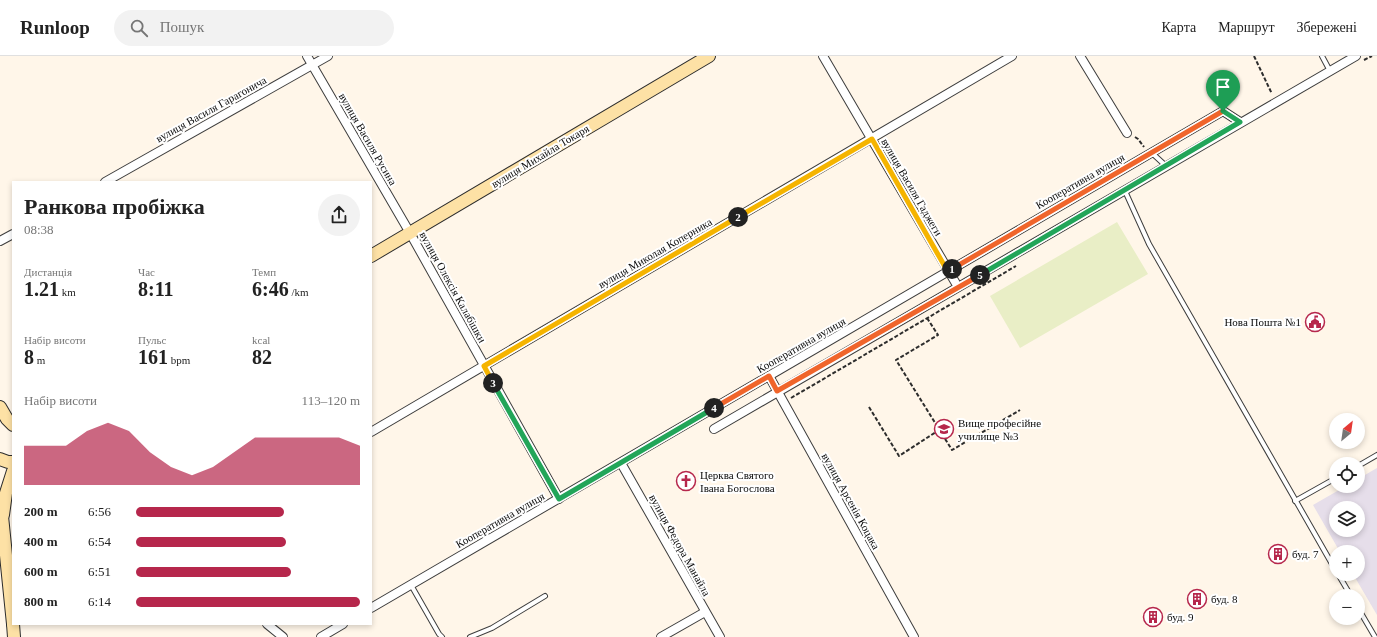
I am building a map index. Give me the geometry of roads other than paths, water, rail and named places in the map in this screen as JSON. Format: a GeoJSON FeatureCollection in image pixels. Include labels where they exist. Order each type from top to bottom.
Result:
{"type":"FeatureCollection","features":[{"type":"Feature","properties":{"kind":"street","name":"вулиця Василя Русина"},"geometry":{"type":"LineString","coordinates":[[307,56],[410,233]]}},
{"type":"Feature","properties":{"kind":"street","name":"вулиця Василя Гарагонича"},"geometry":{"type":"LineString","coordinates":[[107,181],[328,56]]}},
{"type":"Feature","properties":{"kind":"street","name":"вулиця Михайла Токаря"},"geometry":{"type":"LineString","coordinates":[[372,255],[708,56]]}},
{"type":"Feature","properties":{"kind":"street","name":"вулиця Василя Гаджеги"},"geometry":{"type":"LineString","coordinates":[[823,56],[958,287]]}},
{"type":"Feature","properties":{"kind":"street","name":"вулиця Миколая Коперника"},"geometry":{"type":"LineString","coordinates":[[372,431],[1012,56]]}},
{"type":"Feature","properties":{"kind":"street"},"geometry":{"type":"LineString","coordinates":[[1080,56],[1127,133]]}},
{"type":"Feature","properties":{"kind":"street"},"geometry":{"type":"LineString","coordinates":[[714,429],[777,391],[1356,56]]}},
{"type":"Feature","properties":{"kind":"street","name":"Кооперативна вулиця"},"geometry":{"type":"LineString","coordinates":[[372,607],[1223,111],[1240,122]]}},
{"type":"Feature","properties":{"kind":"street","name":"вулиця Олексія Калабішки"},"geometry":{"type":"LineString","coordinates":[[410,233],[559,499]]}},
{"type":"Feature","properties":{"kind":"street"},"geometry":{"type":"LineString","coordinates":[[0,241],[12,235]]}},
{"type":"Feature","properties":{"kind":"street","name":"вулиця Арсенія Коцака"},"geometry":{"type":"LineString","coordinates":[[769,376],[914,637]]}},
{"type":"Feature","properties":{"kind":"street"},"geometry":{"type":"LineString","coordinates":[[0,407],[7,419],[12,424]]}},
{"type":"Feature","properties":{"kind":"street"},"geometry":{"type":"LineString","coordinates":[[0,428],[12,425]]}},
{"type":"Feature","properties":{"kind":"street"},"geometry":{"type":"LineString","coordinates":[[0,459],[12,462]]}},
{"type":"Feature","properties":{"kind":"street","name":"вулиця Федора Манайла"},"geometry":{"type":"LineString","coordinates":[[621,463],[720,637]]}},
{"type":"Feature","properties":{"kind":"street"},"geometry":{"type":"LineString","coordinates":[[12,474],[1,512],[12,615]]}},
{"type":"Feature","properties":{"kind":"street"},"geometry":{"type":"LineString","coordinates":[[661,637],[705,612]]}},
{"type":"Feature","properties":{"kind":"street"},"geometry":{"type":"LineString","coordinates":[[13,625],[14,637]]}},
{"type":"Feature","properties":{"kind":"street"},"geometry":{"type":"LineString","coordinates":[[268,625],[283,637]]}},
{"type":"Feature","properties":{"kind":"street"},"geometry":{"type":"LineString","coordinates":[[321,637],[341,625]]}},
{"type":"Feature","properties":{"kind":"lane"},"geometry":{"type":"LineString","coordinates":[[1322,56],[1330,71]]}},
{"type":"Feature","properties":{"kind":"lane"},"geometry":{"type":"LineString","coordinates":[[1150,153],[1166,166]]}},
{"type":"Feature","properties":{"kind":"lane"},"geometry":{"type":"LineString","coordinates":[[1125,191],[1149,244],[1329,559]]}},
{"type":"Feature","properties":{"kind":"lane"},"geometry":{"type":"LineString","coordinates":[[1365,462],[1377,455]]}},
{"type":"Feature","properties":{"kind":"lane"},"geometry":{"type":"LineString","coordinates":[[1295,501],[1329,482]]}},
{"type":"Feature","properties":{"kind":"lane"},"geometry":{"type":"LineString","coordinates":[[411,585],[442,637]]}},
{"type":"Feature","properties":{"kind":"lane"},"geometry":{"type":"LineString","coordinates":[[470,637],[492,628],[545,596]]}},
{"type":"Feature","properties":{"kind":"lane"},"geometry":{"type":"LineString","coordinates":[[1365,620],[1375,637]]}},
{"type":"Feature","properties":{"kind":"place","name":"Нова Пошта №1"},"geometry":{"type":"Point","coordinates":[1315,322]}},
{"type":"Feature","properties":{"kind":"place","name":"Вище професійне училище №3"},"geometry":{"type":"Point","coordinates":[944,429]}},
{"type":"Feature","properties":{"kind":"place","name":"Церква Святого Івана Богослова"},"geometry":{"type":"Point","coordinates":[686,481]}},
{"type":"Feature","properties":{"kind":"place","name":"буд. 7"},"geometry":{"type":"Point","coordinates":[1278,554]}},
{"type":"Feature","properties":{"kind":"place","name":"буд. 8"},"geometry":{"type":"Point","coordinates":[1197,599]}},
{"type":"Feature","properties":{"kind":"place","name":"буд. 9"},"geometry":{"type":"Point","coordinates":[1153,617]}}]}
